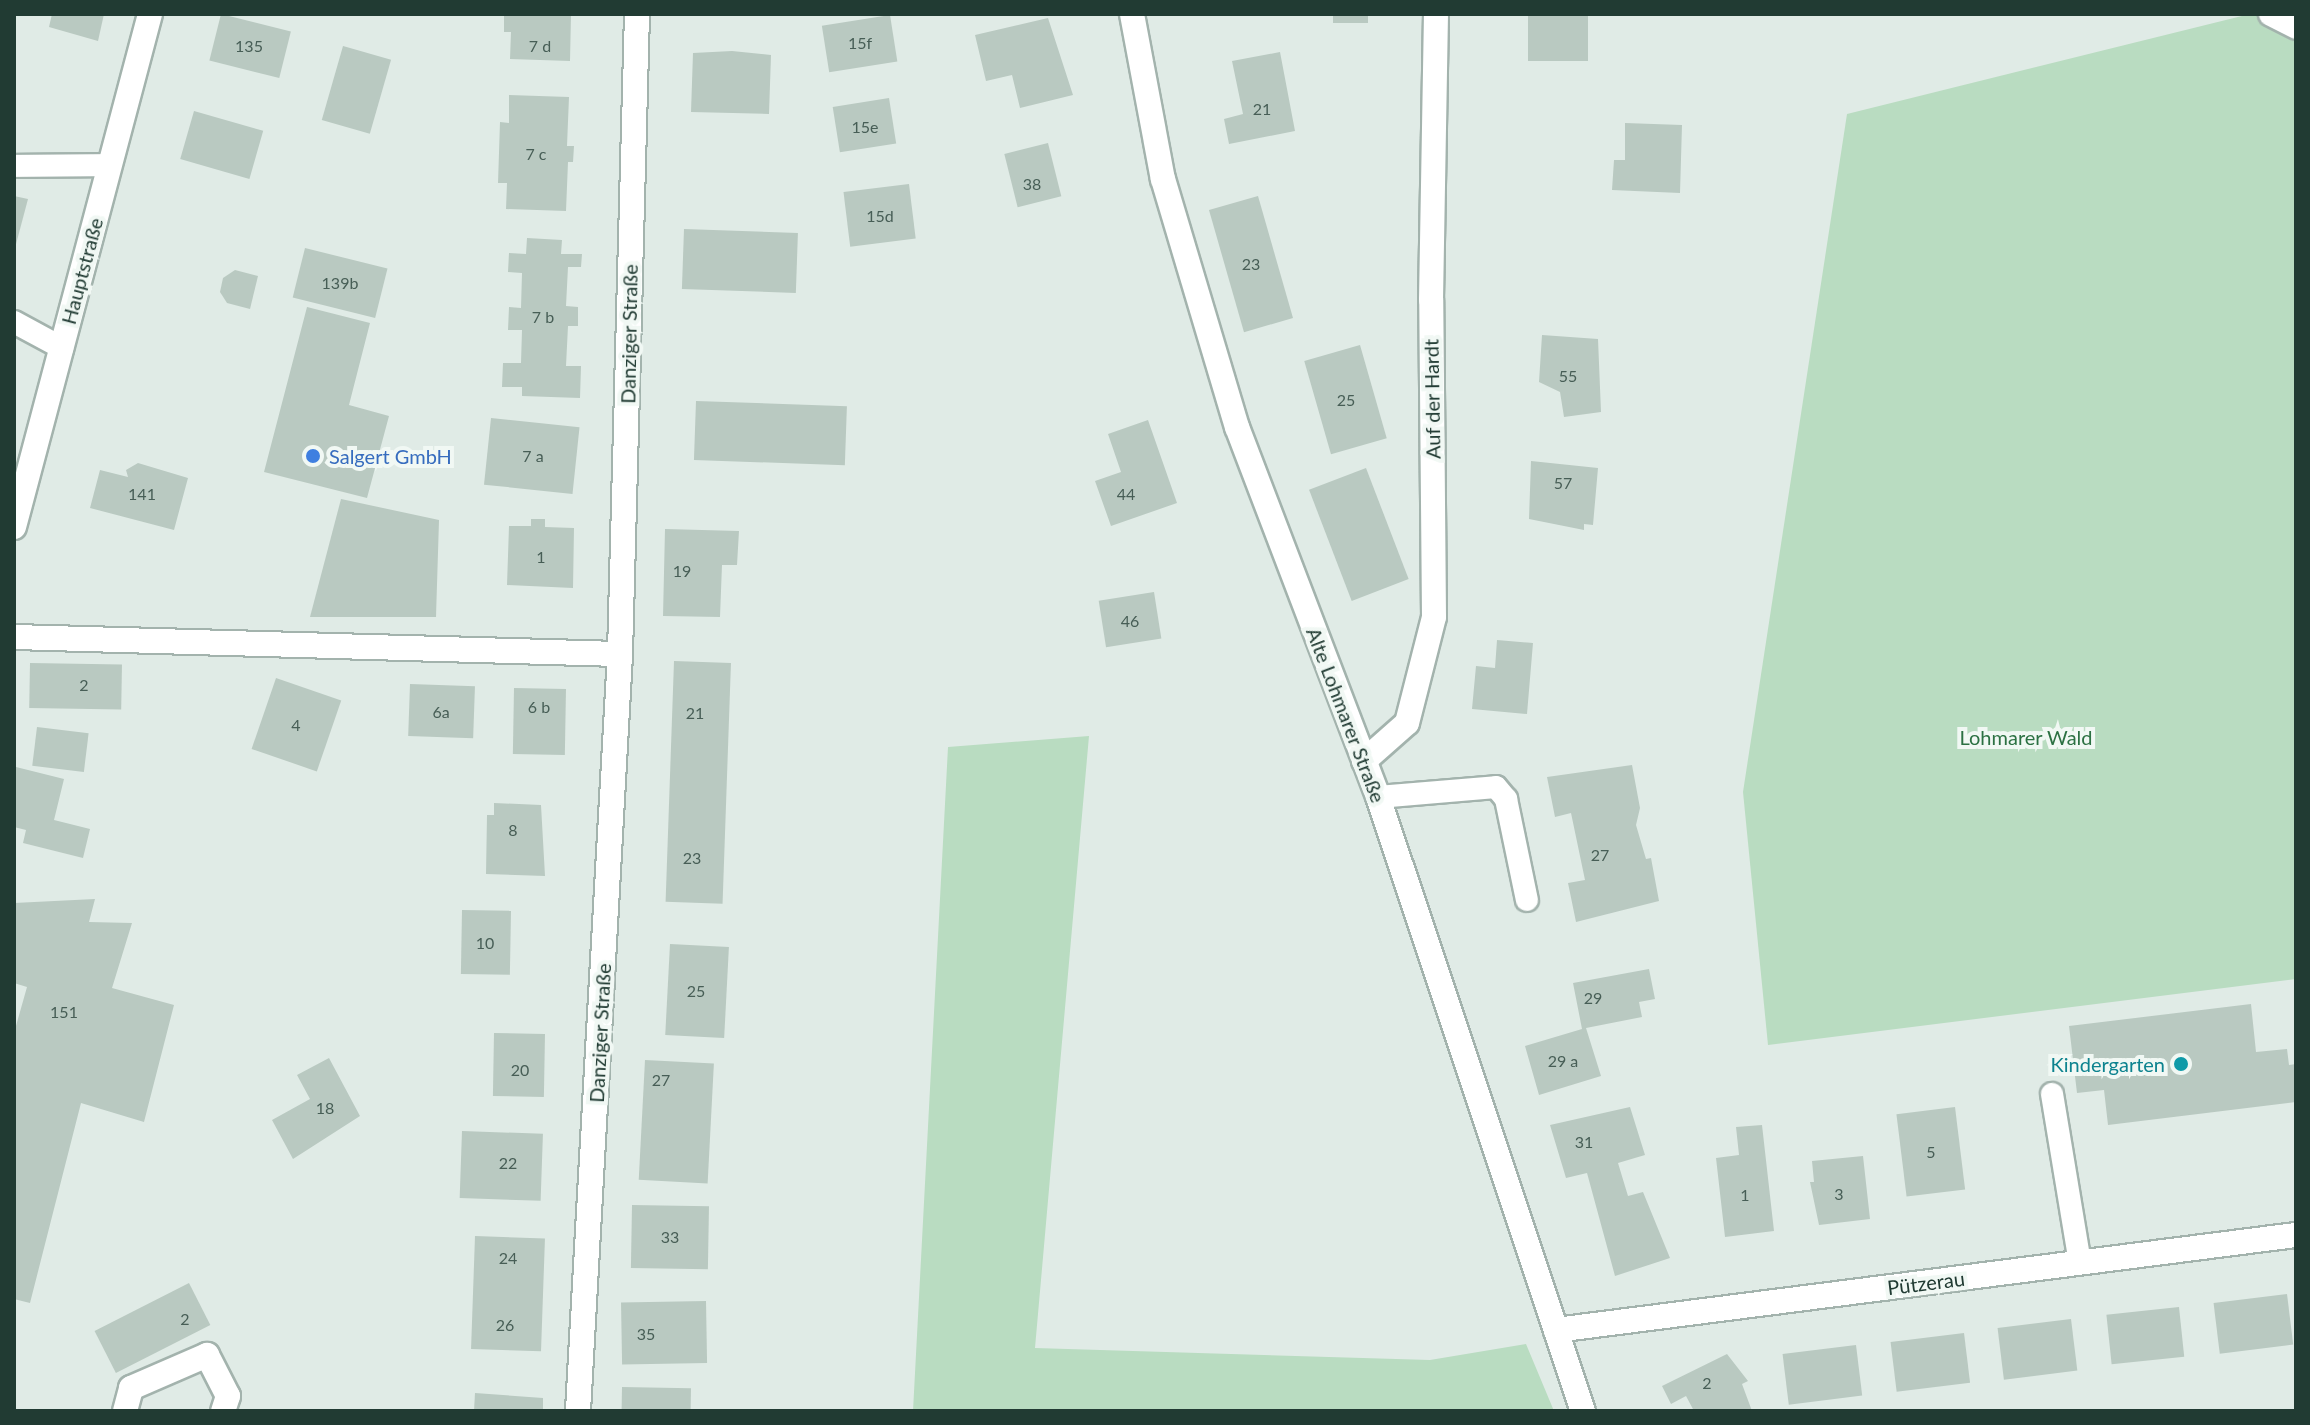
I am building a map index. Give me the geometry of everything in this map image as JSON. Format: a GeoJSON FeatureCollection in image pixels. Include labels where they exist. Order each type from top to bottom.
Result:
{"type":"FeatureCollection","features":[{"type":"Feature","properties":{"kind":"street","name":"Hauptstraße"},"geometry":{"type":"LineString","coordinates":[[14,527],[150,14]]}},
{"type":"Feature","properties":{"kind":"street","name":"Danziger Straße"},"geometry":{"type":"LineString","coordinates":[[578,1411],[620,654],[637,14]]}},
{"type":"Feature","properties":{"kind":"street","name":"Alte Lohmarer Straße"},"geometry":{"type":"LineString","coordinates":[[1132,14],[1163,179],[1237,427],[1378,797],[1583,1411]]}},
{"type":"Feature","properties":{"kind":"street","name":"Auf der Hardt"},"geometry":{"type":"LineString","coordinates":[[1364,761],[1407,723],[1434,617],[1431,300],[1436,14]]}},
{"type":"Feature","properties":{"kind":"street"},"geometry":{"type":"LineString","coordinates":[[2271,14],[2296,27]]}},
{"type":"Feature","properties":{"kind":"street"},"geometry":{"type":"LineString","coordinates":[[14,637],[620,654]]}},
{"type":"Feature","properties":{"kind":"street","name":"Pützerau"},"geometry":{"type":"LineString","coordinates":[[1556,1330],[2296,1235]]}},
{"type":"Feature","properties":{"kind":"street"},"geometry":{"type":"LineString","coordinates":[[125,1411],[131,1388],[207,1355],[228,1396],[223,1411]]}},
{"type":"Feature","properties":{"kind":"lane"},"geometry":{"type":"LineString","coordinates":[[14,166],[110,165]]}},
{"type":"Feature","properties":{"kind":"lane"},"geometry":{"type":"LineString","coordinates":[[14,322],[62,348]]}},
{"type":"Feature","properties":{"kind":"lane"},"geometry":{"type":"LineString","coordinates":[[1378,797],[1496,787],[1506,799],[1527,900]]}},
{"type":"Feature","properties":{"kind":"lane"},"geometry":{"type":"LineString","coordinates":[[2052,1094],[2080,1263]]}},
{"type":"Feature","properties":{"kind":"green space","name":"Lohmarer Wald"},"geometry":{"type":"Polygon","coordinates":[[[2250,14],[2296,14],[2296,979],[1768,1045],[1743,792],[1847,114],[2250,14]]]}},
{"type":"Feature","properties":{"kind":"green space"},"geometry":{"type":"Polygon","coordinates":[[[1089,736],[1035,1348],[1430,1360],[1526,1344],[1554,1411],[913,1411],[948,747],[1089,736]]]}},
{"type":"Feature","properties":{"kind":"building"},"geometry":{"type":"Polygon","coordinates":[[[52,14],[104,14],[98,41],[49,27],[52,14]]]}},
{"type":"Feature","properties":{"kind":"building"},"geometry":{"type":"Polygon","coordinates":[[[221,14],[291,31],[279,78],[209,61],[221,14]]]}},
{"type":"Feature","properties":{"kind":"building"},"geometry":{"type":"Polygon","coordinates":[[[504,14],[571,14],[570,61],[510,59],[511,32],[504,32],[504,14]]]}},
{"type":"Feature","properties":{"kind":"building"},"geometry":{"type":"Polygon","coordinates":[[[1333,14],[1368,14],[1368,23],[1333,23],[1333,14]]]}},
{"type":"Feature","properties":{"kind":"building"},"geometry":{"type":"Polygon","coordinates":[[[1528,14],[1588,14],[1588,61],[1528,61],[1528,14]]]}},
{"type":"Feature","properties":{"kind":"building"},"geometry":{"type":"Polygon","coordinates":[[[890,15],[897,61],[829,72],[822,26],[890,15]]]}},
{"type":"Feature","properties":{"kind":"building"},"geometry":{"type":"Polygon","coordinates":[[[1048,18],[1073,95],[1020,108],[1012,75],[986,81],[975,35],[1048,18]]]}},
{"type":"Feature","properties":{"kind":"building"},"geometry":{"type":"Polygon","coordinates":[[[343,46],[391,60],[370,134],[322,120],[343,46]]]}},
{"type":"Feature","properties":{"kind":"building"},"geometry":{"type":"Polygon","coordinates":[[[732,51],[771,55],[769,114],[691,112],[693,53],[732,51]]]}},
{"type":"Feature","properties":{"kind":"building"},"geometry":{"type":"Polygon","coordinates":[[[1280,52],[1295,131],[1229,144],[1224,119],[1243,114],[1232,61],[1280,52]]]}},
{"type":"Feature","properties":{"kind":"building"},"geometry":{"type":"Polygon","coordinates":[[[509,95],[569,97],[567,146],[574,146],[573,162],[568,162],[566,211],[506,209],[507,183],[498,183],[500,122],[509,123],[509,95]]]}},
{"type":"Feature","properties":{"kind":"building"},"geometry":{"type":"Polygon","coordinates":[[[889,98],[896,143],[840,152],[833,107],[889,98]]]}},
{"type":"Feature","properties":{"kind":"building"},"geometry":{"type":"Polygon","coordinates":[[[194,111],[263,131],[249,179],[180,159],[194,111]]]}},
{"type":"Feature","properties":{"kind":"building"},"geometry":{"type":"Polygon","coordinates":[[[1625,123],[1682,125],[1680,193],[1612,190],[1614,160],[1625,160],[1625,123]]]}},
{"type":"Feature","properties":{"kind":"building"},"geometry":{"type":"Polygon","coordinates":[[[1048,143],[1061,196],[1018,207],[1004,154],[1048,143]]]}},
{"type":"Feature","properties":{"kind":"building"},"geometry":{"type":"Polygon","coordinates":[[[909,184],[916,239],[850,247],[843,192],[909,184]]]}},
{"type":"Feature","properties":{"kind":"building"},"geometry":{"type":"Polygon","coordinates":[[[14,196],[28,199],[15,248],[14,248],[14,196]]]}},
{"type":"Feature","properties":{"kind":"building"},"geometry":{"type":"Polygon","coordinates":[[[1258,196],[1293,318],[1244,332],[1209,210],[1258,196]]]}},
{"type":"Feature","properties":{"kind":"building"},"geometry":{"type":"Polygon","coordinates":[[[684,229],[798,233],[796,293],[682,289],[684,229]]]}},
{"type":"Feature","properties":{"kind":"building"},"geometry":{"type":"Polygon","coordinates":[[[527,238],[562,240],[561,254],[582,254],[581,267],[568,267],[566,306],[578,307],[578,326],[568,326],[566,366],[581,366],[580,398],[522,396],[522,387],[502,387],[503,363],[521,363],[522,330],[508,330],[509,307],[521,308],[522,273],[508,272],[509,253],[526,254],[527,238]]]}},
{"type":"Feature","properties":{"kind":"building"},"geometry":{"type":"Polygon","coordinates":[[[305,248],[387,269],[375,318],[293,297],[305,248]]]}},
{"type":"Feature","properties":{"kind":"building"},"geometry":{"type":"Polygon","coordinates":[[[235,270],[258,276],[250,309],[227,303],[220,292],[223,278],[235,270]]]}},
{"type":"Feature","properties":{"kind":"building"},"geometry":{"type":"Polygon","coordinates":[[[307,307],[370,323],[349,405],[389,416],[367,498],[264,472],[307,307]]]}},
{"type":"Feature","properties":{"kind":"building"},"geometry":{"type":"Polygon","coordinates":[[[1542,335],[1598,339],[1601,412],[1564,417],[1560,392],[1539,382],[1542,335]]]}},
{"type":"Feature","properties":{"kind":"building"},"geometry":{"type":"Polygon","coordinates":[[[1360,345],[1387,438],[1331,454],[1304,361],[1360,345]]]}},
{"type":"Feature","properties":{"kind":"building"},"geometry":{"type":"Polygon","coordinates":[[[696,401],[847,406],[845,465],[694,460],[696,401]]]}},
{"type":"Feature","properties":{"kind":"building"},"geometry":{"type":"Polygon","coordinates":[[[491,418],[580,427],[573,494],[484,485],[491,418]]]}},
{"type":"Feature","properties":{"kind":"building"},"geometry":{"type":"Polygon","coordinates":[[[1148,420],[1177,503],[1111,526],[1095,481],[1121,472],[1108,434],[1148,420]]]}},
{"type":"Feature","properties":{"kind":"building"},"geometry":{"type":"Polygon","coordinates":[[[1531,461],[1598,468],[1593,525],[1584,524],[1584,530],[1529,519],[1531,461]]]}},
{"type":"Feature","properties":{"kind":"building"},"geometry":{"type":"Polygon","coordinates":[[[138,463],[188,478],[174,530],[90,508],[100,470],[128,477],[126,470],[138,463]]]}},
{"type":"Feature","properties":{"kind":"building"},"geometry":{"type":"Polygon","coordinates":[[[1366,468],[1409,579],[1352,601],[1309,490],[1366,468]]]}},
{"type":"Feature","properties":{"kind":"building"},"geometry":{"type":"Polygon","coordinates":[[[341,499],[439,520],[436,617],[310,617],[341,499]]]}},
{"type":"Feature","properties":{"kind":"building"},"geometry":{"type":"Polygon","coordinates":[[[531,519],[545,519],[545,527],[574,528],[573,588],[507,585],[509,526],[531,526],[531,519]]]}},
{"type":"Feature","properties":{"kind":"building"},"geometry":{"type":"Polygon","coordinates":[[[665,529],[739,531],[737,565],[722,565],[720,617],[663,616],[665,529]]]}},
{"type":"Feature","properties":{"kind":"building"},"geometry":{"type":"Polygon","coordinates":[[[1154,592],[1161,638],[1106,647],[1099,601],[1154,592]]]}},
{"type":"Feature","properties":{"kind":"building"},"geometry":{"type":"Polygon","coordinates":[[[1497,640],[1533,643],[1527,714],[1472,709],[1476,666],[1495,668],[1497,640]]]}},
{"type":"Feature","properties":{"kind":"building"},"geometry":{"type":"Polygon","coordinates":[[[674,661],[731,663],[723,904],[666,902],[674,661]]]}},
{"type":"Feature","properties":{"kind":"building"},"geometry":{"type":"Polygon","coordinates":[[[30,663],[122,665],[121,710],[29,708],[30,663]]]}},
{"type":"Feature","properties":{"kind":"building"},"geometry":{"type":"Polygon","coordinates":[[[276,678],[341,700],[317,771],[252,749],[276,678]]]}},
{"type":"Feature","properties":{"kind":"building"},"geometry":{"type":"Polygon","coordinates":[[[410,684],[475,686],[473,738],[408,736],[410,684]]]}},
{"type":"Feature","properties":{"kind":"building"},"geometry":{"type":"Polygon","coordinates":[[[514,688],[566,689],[565,755],[513,754],[514,688]]]}},
{"type":"Feature","properties":{"kind":"building"},"geometry":{"type":"Polygon","coordinates":[[[37,727],[89,733],[84,772],[32,766],[37,727]]]}},
{"type":"Feature","properties":{"kind":"building"},"geometry":{"type":"Polygon","coordinates":[[[1632,765],[1640,808],[1636,825],[1646,859],[1651,858],[1659,901],[1576,922],[1568,883],[1585,880],[1571,813],[1555,817],[1547,777],[1632,765]]]}},
{"type":"Feature","properties":{"kind":"building"},"geometry":{"type":"Polygon","coordinates":[[[16,767],[64,779],[54,820],[90,829],[83,858],[23,843],[26,830],[14,827],[16,767]]]}},
{"type":"Feature","properties":{"kind":"building"},"geometry":{"type":"Polygon","coordinates":[[[494,803],[541,805],[545,876],[486,874],[487,815],[494,815],[494,803]]]}},
{"type":"Feature","properties":{"kind":"building"},"geometry":{"type":"Polygon","coordinates":[[[95,899],[89,922],[132,923],[112,988],[174,1005],[144,1122],[81,1103],[30,1303],[14,1299],[14,1033],[27,987],[14,983],[14,903],[95,899]]]}},
{"type":"Feature","properties":{"kind":"building"},"geometry":{"type":"Polygon","coordinates":[[[462,910],[511,911],[510,975],[461,974],[462,910]]]}},
{"type":"Feature","properties":{"kind":"building"},"geometry":{"type":"Polygon","coordinates":[[[670,944],[729,947],[724,1038],[665,1035],[670,944]]]}},
{"type":"Feature","properties":{"kind":"building"},"geometry":{"type":"Polygon","coordinates":[[[1649,969],[1655,999],[1639,1002],[1642,1017],[1586,1028],[1601,1076],[1539,1095],[1525,1046],[1582,1029],[1573,983],[1649,969]]]}},
{"type":"Feature","properties":{"kind":"building","name":"Kindergarten"},"geometry":{"type":"Polygon","coordinates":[[[2251,1004],[2256,1052],[2287,1049],[2289,1065],[2296,1064],[2296,1102],[2108,1125],[2104,1090],[2077,1093],[2069,1026],[2251,1004]]]}},
{"type":"Feature","properties":{"kind":"building"},"geometry":{"type":"Polygon","coordinates":[[[494,1033],[545,1034],[544,1097],[493,1096],[494,1033]]]}},
{"type":"Feature","properties":{"kind":"building"},"geometry":{"type":"Polygon","coordinates":[[[329,1058],[360,1116],[293,1159],[272,1120],[310,1099],[297,1075],[329,1058]]]}},
{"type":"Feature","properties":{"kind":"building"},"geometry":{"type":"Polygon","coordinates":[[[645,1060],[714,1064],[708,1183],[639,1180],[645,1060]]]}},
{"type":"Feature","properties":{"kind":"building"},"geometry":{"type":"Polygon","coordinates":[[[1630,1107],[1645,1155],[1618,1163],[1628,1196],[1643,1192],[1670,1258],[1615,1276],[1587,1173],[1566,1178],[1550,1125],[1630,1107]]]}},
{"type":"Feature","properties":{"kind":"building"},"geometry":{"type":"Polygon","coordinates":[[[1955,1107],[1965,1189],[1907,1197],[1896,1114],[1955,1107]]]}},
{"type":"Feature","properties":{"kind":"building"},"geometry":{"type":"Polygon","coordinates":[[[1762,1125],[1774,1231],[1725,1237],[1716,1158],[1739,1155],[1736,1127],[1762,1125]]]}},
{"type":"Feature","properties":{"kind":"building"},"geometry":{"type":"Polygon","coordinates":[[[462,1131],[543,1134],[541,1201],[460,1198],[462,1131]]]}},
{"type":"Feature","properties":{"kind":"building"},"geometry":{"type":"Polygon","coordinates":[[[1863,1156],[1870,1219],[1819,1225],[1810,1182],[1814,1182],[1812,1161],[1863,1156]]]}},
{"type":"Feature","properties":{"kind":"building"},"geometry":{"type":"Polygon","coordinates":[[[632,1205],[709,1206],[708,1269],[631,1268],[632,1205]]]}},
{"type":"Feature","properties":{"kind":"building"},"geometry":{"type":"Polygon","coordinates":[[[475,1236],[545,1238],[541,1351],[471,1349],[475,1236]]]}},
{"type":"Feature","properties":{"kind":"building"},"geometry":{"type":"Polygon","coordinates":[[[189,1283],[210,1325],[116,1373],[95,1331],[189,1283]]]}},
{"type":"Feature","properties":{"kind":"building"},"geometry":{"type":"Polygon","coordinates":[[[2287,1294],[2293,1345],[2220,1354],[2214,1303],[2287,1294]]]}},
{"type":"Feature","properties":{"kind":"building"},"geometry":{"type":"Polygon","coordinates":[[[706,1301],[707,1363],[622,1364],[621,1302],[706,1301]]]}},
{"type":"Feature","properties":{"kind":"building"},"geometry":{"type":"Polygon","coordinates":[[[2179,1307],[2184,1357],[2112,1364],[2106,1315],[2179,1307]]]}},
{"type":"Feature","properties":{"kind":"building"},"geometry":{"type":"Polygon","coordinates":[[[2071,1319],[2077,1371],[2004,1380],[1998,1328],[2071,1319]]]}},
{"type":"Feature","properties":{"kind":"building"},"geometry":{"type":"Polygon","coordinates":[[[1964,1333],[1970,1383],[1897,1392],[1891,1342],[1964,1333]]]}},
{"type":"Feature","properties":{"kind":"building"},"geometry":{"type":"Polygon","coordinates":[[[1856,1345],[1862,1396],[1789,1405],[1783,1354],[1856,1345]]]}},
{"type":"Feature","properties":{"kind":"building"},"geometry":{"type":"Polygon","coordinates":[[[1727,1354],[1748,1381],[1742,1384],[1752,1411],[1694,1411],[1686,1396],[1671,1404],[1662,1386],[1727,1354]]]}},
{"type":"Feature","properties":{"kind":"building"},"geometry":{"type":"Polygon","coordinates":[[[622,1387],[691,1388],[691,1411],[622,1411],[622,1387]]]}},
{"type":"Feature","properties":{"kind":"building"},"geometry":{"type":"Polygon","coordinates":[[[475,1393],[543,1398],[543,1411],[474,1411],[475,1393]]]}},
{"type":"Feature","properties":{"kind":"place","name":"Salgert GmbH"},"geometry":{"type":"Point","coordinates":[313,456]}},
{"type":"Feature","properties":{"kind":"place","name":"Kindergarten"},"geometry":{"type":"Point","coordinates":[2181,1064]}}]}
